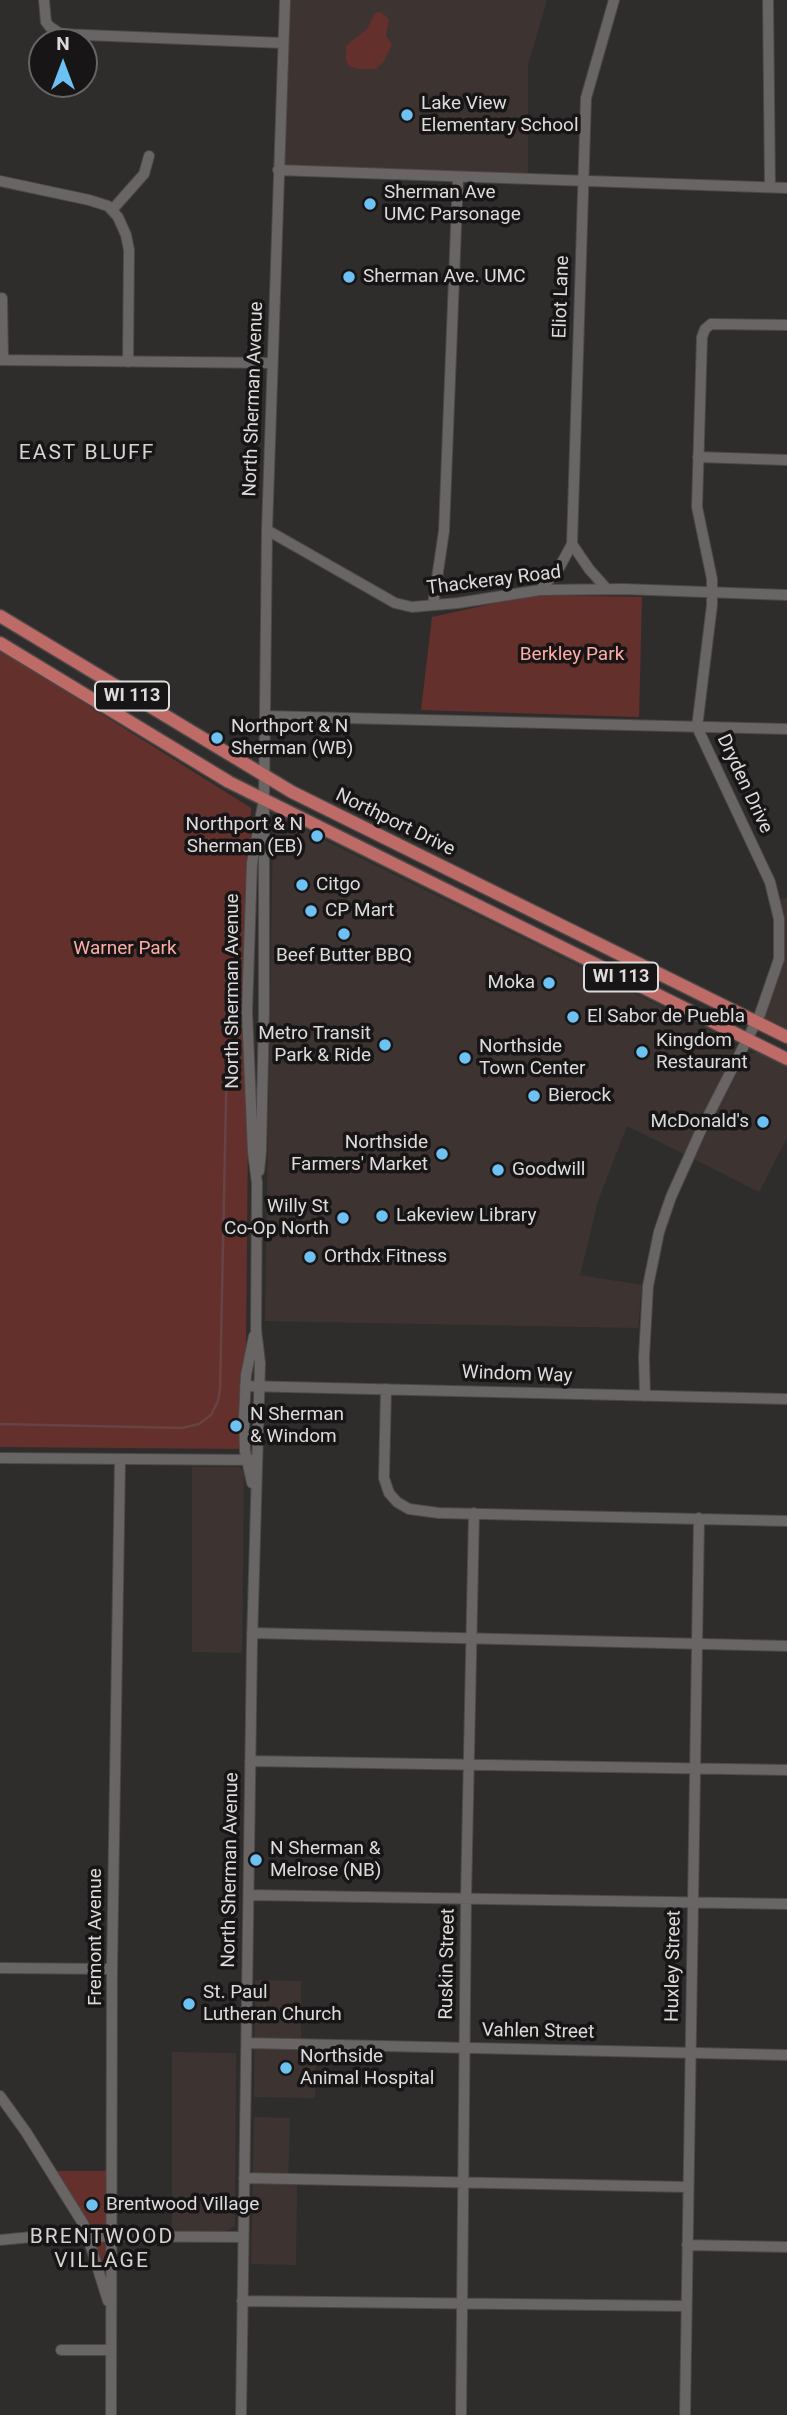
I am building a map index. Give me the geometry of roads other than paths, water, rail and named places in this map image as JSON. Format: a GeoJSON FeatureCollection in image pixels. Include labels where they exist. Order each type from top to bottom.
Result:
{"type":"FeatureCollection","features":[{"type":"Feature","properties":{"kind":"main road","name":"Northport Drive"},"geometry":{"type":"LineString","coordinates":[[0,616],[264,776],[387,841],[787,1037]]}},
{"type":"Feature","properties":{"kind":"main road","name":"Northport Drive"},"geometry":{"type":"LineString","coordinates":[[0,643],[195,763],[787,1059]]}},
{"type":"Feature","properties":{"kind":"main road"},"geometry":{"type":"LineString","coordinates":[[496,915],[513,911],[536,913]]}},
{"type":"Feature","properties":{"kind":"street"},"geometry":{"type":"LineString","coordinates":[[44,0],[44,16],[50,27],[61,34],[283,43]]}},
{"type":"Feature","properties":{"kind":"street","name":"North Sherman Avenue"},"geometry":{"type":"LineString","coordinates":[[241,2415],[254,1494],[252,1460],[260,1386],[256,1329],[257,1183],[261,1151],[264,1012],[267,530],[285,0]]}},
{"type":"Feature","properties":{"kind":"street","name":"Eliot Lane"},"geometry":{"type":"LineString","coordinates":[[540,590],[559,568],[572,544],[586,98],[614,0]]}},
{"type":"Feature","properties":{"kind":"street"},"geometry":{"type":"LineString","coordinates":[[768,0],[771,187]]}},
{"type":"Feature","properties":{"kind":"street"},"geometry":{"type":"LineString","coordinates":[[112,210],[144,174],[149,156]]}},
{"type":"Feature","properties":{"kind":"street"},"geometry":{"type":"LineString","coordinates":[[278,170],[787,188]]}},
{"type":"Feature","properties":{"kind":"street"},"geometry":{"type":"LineString","coordinates":[[433,606],[444,531],[458,177]]}},
{"type":"Feature","properties":{"kind":"street"},"geometry":{"type":"LineString","coordinates":[[0,181],[89,200],[112,210],[127,235],[129,250],[128,362]]}},
{"type":"Feature","properties":{"kind":"street"},"geometry":{"type":"LineString","coordinates":[[2,298],[2,360],[272,363]]}},
{"type":"Feature","properties":{"kind":"street","name":"Dryden Drive"},"geometry":{"type":"LineString","coordinates":[[645,1396],[648,1286],[659,1232],[671,1197],[774,981],[779,960],[779,919],[769,882],[697,727],[712,592],[707,549],[697,507],[702,337],[711,324],[787,325]]}},
{"type":"Feature","properties":{"kind":"street"},"geometry":{"type":"LineString","coordinates":[[698,457],[787,460]]}},
{"type":"Feature","properties":{"kind":"street","name":"Thackeray Road"},"geometry":{"type":"LineString","coordinates":[[267,530],[395,603],[412,607],[540,590],[607,589],[787,595]]}},
{"type":"Feature","properties":{"kind":"street"},"geometry":{"type":"LineString","coordinates":[[572,544],[607,589]]}},
{"type":"Feature","properties":{"kind":"street"},"geometry":{"type":"LineString","coordinates":[[265,716],[787,729]]}},
{"type":"Feature","properties":{"kind":"street","name":"North Sherman Avenue"},"geometry":{"type":"LineString","coordinates":[[257,1183],[253,1152],[247,1011],[252,863],[264,799]]}},
{"type":"Feature","properties":{"kind":"street"},"geometry":{"type":"LineString","coordinates":[[774,900],[787,898]]}},
{"type":"Feature","properties":{"kind":"street","name":"North Sherman Avenue"},"geometry":{"type":"LineString","coordinates":[[252,1460],[244,1437],[245,1386],[256,1329]]}},
{"type":"Feature","properties":{"kind":"street","name":"Windom Way"},"geometry":{"type":"LineString","coordinates":[[245,1386],[787,1399]]}},
{"type":"Feature","properties":{"kind":"street"},"geometry":{"type":"LineString","coordinates":[[386,1389],[384,1478],[389,1493],[409,1509],[787,1521]]}},
{"type":"Feature","properties":{"kind":"street"},"geometry":{"type":"LineString","coordinates":[[0,1458],[252,1460]]}},
{"type":"Feature","properties":{"kind":"street","name":"Fremont Avenue"},"geometry":{"type":"LineString","coordinates":[[111,2415],[112,1969],[120,1459]]}},
{"type":"Feature","properties":{"kind":"street","name":"Ruskin Street"},"geometry":{"type":"LineString","coordinates":[[461,2415],[466,1898],[474,1513]]}},
{"type":"Feature","properties":{"kind":"street","name":"Huxley Street"},"geometry":{"type":"LineString","coordinates":[[685,2415],[699,1518]]}},
{"type":"Feature","properties":{"kind":"street"},"geometry":{"type":"LineString","coordinates":[[252,1633],[787,1646]]}},
{"type":"Feature","properties":{"kind":"street"},"geometry":{"type":"LineString","coordinates":[[250,1760],[787,1770]]}},
{"type":"Feature","properties":{"kind":"street"},"geometry":{"type":"LineString","coordinates":[[248,1895],[787,1904]]}},
{"type":"Feature","properties":{"kind":"street"},"geometry":{"type":"LineString","coordinates":[[0,1968],[112,1969]]}},
{"type":"Feature","properties":{"kind":"street","name":"Vahlen Street"},"geometry":{"type":"LineString","coordinates":[[247,2043],[787,2055]]}},
{"type":"Feature","properties":{"kind":"street"},"geometry":{"type":"LineString","coordinates":[[0,2096],[61,2186],[88,2236],[111,2314]]}},
{"type":"Feature","properties":{"kind":"street"},"geometry":{"type":"LineString","coordinates":[[244,2178],[688,2187]]}},
{"type":"Feature","properties":{"kind":"street"},"geometry":{"type":"LineString","coordinates":[[0,2241],[42,2236],[243,2237]]}},
{"type":"Feature","properties":{"kind":"street"},"geometry":{"type":"LineString","coordinates":[[687,2245],[787,2247]]}},
{"type":"Feature","properties":{"kind":"street"},"geometry":{"type":"LineString","coordinates":[[242,2301],[686,2306]]}},
{"type":"Feature","properties":{"kind":"street"},"geometry":{"type":"LineString","coordinates":[[61,2350],[111,2350]]}},
{"type":"Feature","properties":{"kind":"waterway"},"geometry":{"type":"LineString","coordinates":[[0,1424],[182,1428],[199,1424],[211,1415],[220,1389],[227,1052]]}},
{"type":"Feature","properties":{"kind":"place","name":"Lake View Elementary School"},"geometry":{"type":"Point","coordinates":[407,115]}},
{"type":"Feature","properties":{"kind":"place","name":"Sherman Ave UMC Parsonage"},"geometry":{"type":"Point","coordinates":[370,204]}},
{"type":"Feature","properties":{"kind":"place","name":"Sherman Ave. UMC"},"geometry":{"type":"Point","coordinates":[349,277]}},
{"type":"Feature","properties":{"kind":"place","name":"Northport & N Sherman (WB)"},"geometry":{"type":"Point","coordinates":[217,738]}},
{"type":"Feature","properties":{"kind":"place","name":"Northport & N Sherman (EB)"},"geometry":{"type":"Point","coordinates":[317,836]}},
{"type":"Feature","properties":{"kind":"place","name":"Citgo"},"geometry":{"type":"Point","coordinates":[302,885]}},
{"type":"Feature","properties":{"kind":"place","name":"CP Mart"},"geometry":{"type":"Point","coordinates":[311,911]}},
{"type":"Feature","properties":{"kind":"place","name":"Beef Butter BBQ"},"geometry":{"type":"Point","coordinates":[344,934]}},
{"type":"Feature","properties":{"kind":"place","name":"Moka"},"geometry":{"type":"Point","coordinates":[549,983]}},
{"type":"Feature","properties":{"kind":"place","name":"El Sabor de Puebla"},"geometry":{"type":"Point","coordinates":[573,1017]}},
{"type":"Feature","properties":{"kind":"place","name":"Metro Transit Park & Ride"},"geometry":{"type":"Point","coordinates":[385,1045]}},
{"type":"Feature","properties":{"kind":"place","name":"Kingdom Restaurant"},"geometry":{"type":"Point","coordinates":[642,1052]}},
{"type":"Feature","properties":{"kind":"place","name":"Northside Town Center"},"geometry":{"type":"Point","coordinates":[465,1058]}},
{"type":"Feature","properties":{"kind":"place","name":"Bierock"},"geometry":{"type":"Point","coordinates":[534,1096]}},
{"type":"Feature","properties":{"kind":"place","name":"McDonald's"},"geometry":{"type":"Point","coordinates":[763,1122]}},
{"type":"Feature","properties":{"kind":"place","name":"Northside Farmers' Market"},"geometry":{"type":"Point","coordinates":[442,1154]}},
{"type":"Feature","properties":{"kind":"place","name":"Goodwill"},"geometry":{"type":"Point","coordinates":[498,1170]}},
{"type":"Feature","properties":{"kind":"place","name":"Lakeview Library"},"geometry":{"type":"Point","coordinates":[382,1216]}},
{"type":"Feature","properties":{"kind":"place","name":"Willy St Co-Op North"},"geometry":{"type":"Point","coordinates":[343,1218]}},
{"type":"Feature","properties":{"kind":"place","name":"Orthdx Fitness"},"geometry":{"type":"Point","coordinates":[310,1257]}},
{"type":"Feature","properties":{"kind":"place","name":"N Sherman & Windom"},"geometry":{"type":"Point","coordinates":[236,1426]}},
{"type":"Feature","properties":{"kind":"place","name":"N Sherman & Melrose (NB)"},"geometry":{"type":"Point","coordinates":[256,1860]}},
{"type":"Feature","properties":{"kind":"place","name":"St. Paul Lutheran Church"},"geometry":{"type":"Point","coordinates":[189,2004]}},
{"type":"Feature","properties":{"kind":"place","name":"Northside Animal Hospital"},"geometry":{"type":"Point","coordinates":[286,2068]}},
{"type":"Feature","properties":{"kind":"place","name":"Brentwood Village"},"geometry":{"type":"Point","coordinates":[92,2205]}},
{"type":"Feature","properties":{"kind":"district","name":"EAST BLUFF"},"geometry":{"type":"Point","coordinates":[87,454]}},
{"type":"Feature","properties":{"kind":"district","name":"BRENTWOOD VILLAGE"},"geometry":{"type":"Point","coordinates":[102,2250]}},
{"type":"Feature","properties":{"kind":"park label","name":"Berkley Park"},"geometry":{"type":"Point","coordinates":[572,655]}},
{"type":"Feature","properties":{"kind":"park label","name":"Warner Park"},"geometry":{"type":"Point","coordinates":[125,949]}}]}
